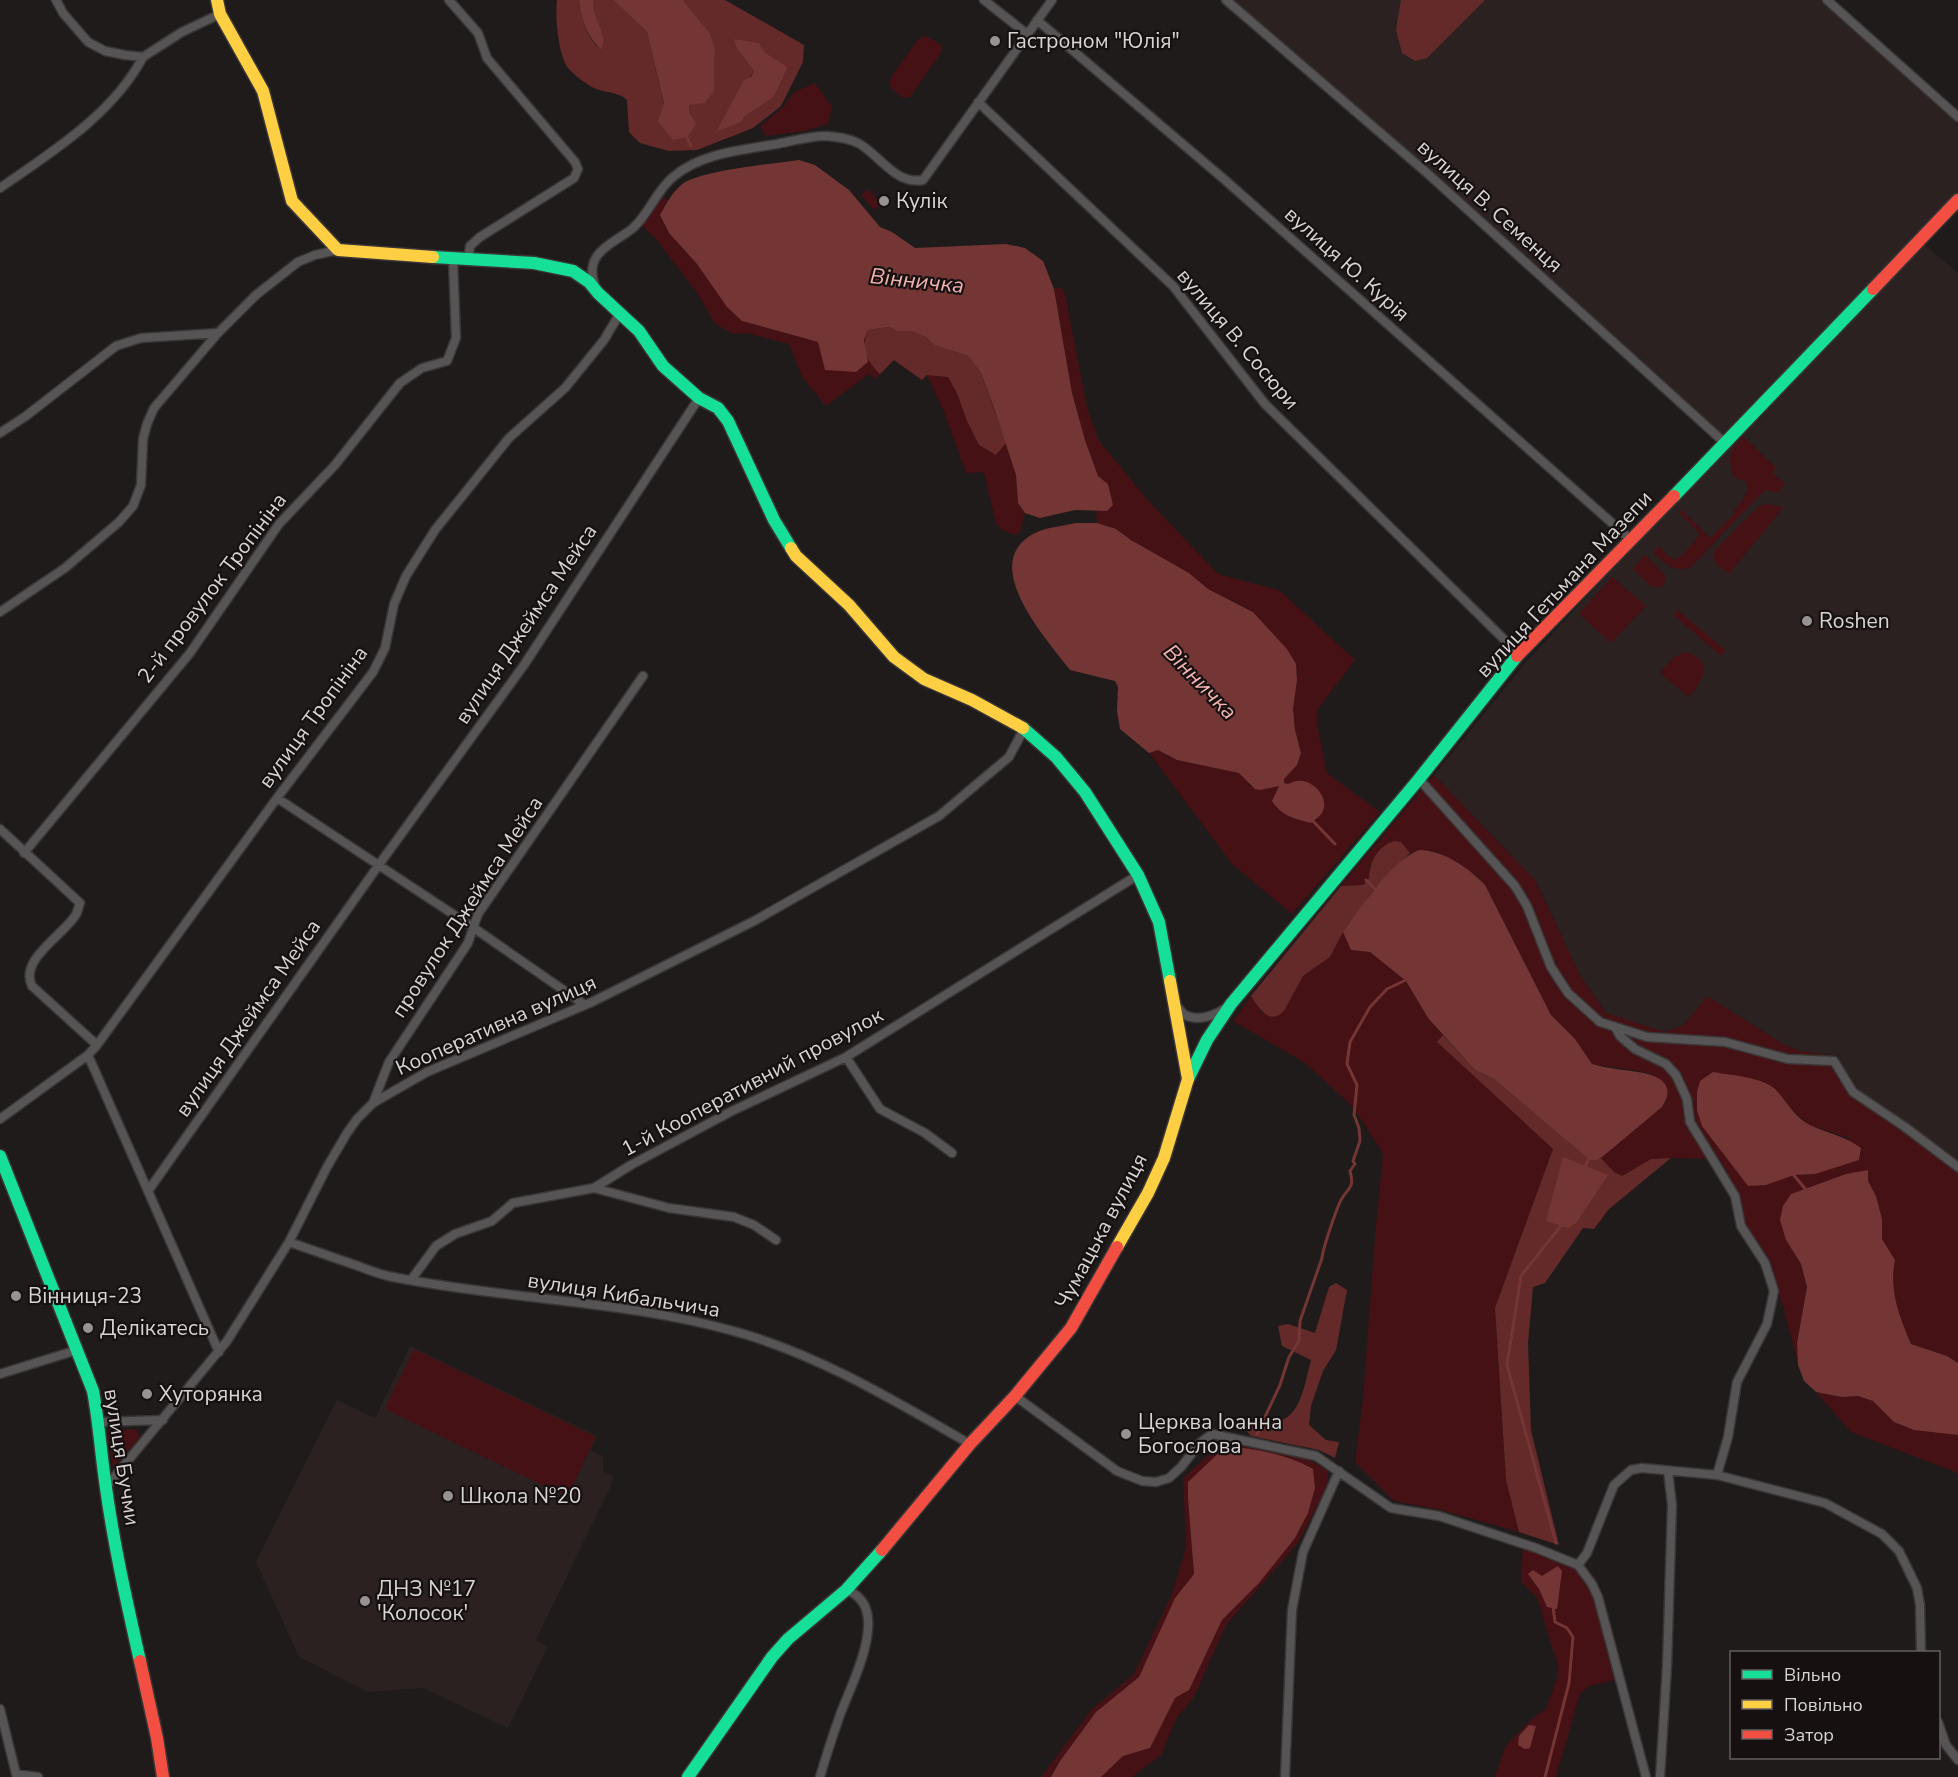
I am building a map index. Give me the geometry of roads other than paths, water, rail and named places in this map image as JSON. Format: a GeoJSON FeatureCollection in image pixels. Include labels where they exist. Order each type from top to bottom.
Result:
{"type":"FeatureCollection","features":[{"type":"Feature","properties":{"kind":"street"},"geometry":{"type":"LineString","coordinates":[[56,0],[63,13],[88,42],[105,51],[143,57]]}},
{"type":"Feature","properties":{"kind":"street"},"geometry":{"type":"LineString","coordinates":[[217,0],[220,14],[263,91],[292,201],[338,250]]}},
{"type":"Feature","properties":{"kind":"street"},"geometry":{"type":"LineString","coordinates":[[448,0],[477,33],[487,58],[575,162],[578,169],[574,178],[480,237],[471,246],[468,260]]}},
{"type":"Feature","properties":{"kind":"street"},"geometry":{"type":"LineString","coordinates":[[984,0],[1027,34]]}},
{"type":"Feature","properties":{"kind":"street"},"geometry":{"type":"LineString","coordinates":[[597,293],[591,267],[597,254],[635,226],[662,188],[674,176],[717,155],[825,136],[845,138],[858,143],[901,178],[912,182],[922,180],[1052,0]]}},
{"type":"Feature","properties":{"kind":"street","name":"вулиця В. Семенця"},"geometry":{"type":"LineString","coordinates":[[1226,0],[1427,173],[1726,444]]}},
{"type":"Feature","properties":{"kind":"street"},"geometry":{"type":"LineString","coordinates":[[1827,0],[1958,117]]}},
{"type":"Feature","properties":{"kind":"street"},"geometry":{"type":"LineString","coordinates":[[0,188],[46,157],[97,115],[133,77],[143,57],[182,32],[220,14]]}},
{"type":"Feature","properties":{"kind":"street","name":"вулиця Ю. Курія"},"geometry":{"type":"LineString","coordinates":[[1037,20],[1225,180],[1630,539]]}},
{"type":"Feature","properties":{"kind":"street","name":"вулиця В. Сосюри"},"geometry":{"type":"LineString","coordinates":[[978,102],[1173,286],[1265,404],[1519,654]]}},
{"type":"Feature","properties":{"kind":"street","name":"вулиця Гетьмана Мазепи"},"geometry":{"type":"LineString","coordinates":[[1188,1079],[1207,1040],[1231,1004],[1419,779],[1519,654],[1726,444],[1958,200]]}},
{"type":"Feature","properties":{"kind":"street"},"geometry":{"type":"LineString","coordinates":[[0,612],[64,568],[119,522],[133,506],[141,485],[143,439],[154,408],[218,333],[256,295],[298,261],[338,250]]}},
{"type":"Feature","properties":{"kind":"street","name":"Чумацька вулиця"},"geometry":{"type":"LineString","coordinates":[[338,250],[534,263],[573,270],[589,282],[597,293],[639,332],[663,366],[699,398],[718,408],[728,421],[774,520],[796,556],[849,605],[894,657],[924,679],[972,700],[1024,729],[1056,757],[1085,792],[1138,875],[1159,921],[1188,1079],[1164,1158],[1148,1193],[1071,1328],[1015,1396],[970,1444],[883,1550],[846,1590],[788,1639],[772,1657],[688,1777]]}},
{"type":"Feature","properties":{"kind":"street","name":"2-й провулок Тропініна"},"geometry":{"type":"LineString","coordinates":[[24,853],[190,653],[279,524],[335,465],[400,383],[422,368],[447,361],[456,338],[453,259]]}},
{"type":"Feature","properties":{"kind":"street","name":"вулиця Тропініна"},"geometry":{"type":"LineString","coordinates":[[0,1119],[88,1055],[97,1045],[277,798],[374,672],[385,648],[394,604],[406,576],[435,530],[509,438],[565,388],[604,340],[620,313]]}},
{"type":"Feature","properties":{"kind":"street"},"geometry":{"type":"LineString","coordinates":[[0,433],[26,416],[116,346],[141,338],[218,333]]}},
{"type":"Feature","properties":{"kind":"street","name":"вулиця Джеймса Мейса"},"geometry":{"type":"LineString","coordinates":[[148,1191],[378,866],[524,665],[699,398]]}},
{"type":"Feature","properties":{"kind":"street","name":"провулок Джеймса Мейса"},"geometry":{"type":"LineString","coordinates":[[373,1103],[389,1062],[468,943],[478,914],[643,676]]}},
{"type":"Feature","properties":{"kind":"street","name":"Кооперативна вулиця"},"geometry":{"type":"LineString","coordinates":[[105,1486],[219,1352],[289,1242],[347,1133],[373,1103],[428,1072],[585,1005],[754,921],[939,816],[1009,757],[1024,729]]}},
{"type":"Feature","properties":{"kind":"street"},"geometry":{"type":"LineString","coordinates":[[1419,779],[1515,886],[1527,906],[1551,967],[1568,993],[1600,1022],[1647,1037],[1725,1042],[1788,1059],[1834,1061],[1853,1092],[1905,1126],[1958,1167]]}},
{"type":"Feature","properties":{"kind":"street"},"geometry":{"type":"LineString","coordinates":[[277,798],[474,928],[585,1005]]}},
{"type":"Feature","properties":{"kind":"street"},"geometry":{"type":"LineString","coordinates":[[0,829],[80,903],[76,915],[34,960],[29,969],[28,978],[32,986],[97,1045]]}},
{"type":"Feature","properties":{"kind":"street","name":"1-й Кооперативний провулок"},"geometry":{"type":"LineString","coordinates":[[411,1280],[436,1246],[456,1234],[492,1221],[513,1203],[594,1188],[631,1165],[732,1111],[846,1057],[1138,875]]}},
{"type":"Feature","properties":{"kind":"street"},"geometry":{"type":"LineString","coordinates":[[1173,1002],[1185,1015],[1199,1018],[1215,1015],[1231,1004]]}},
{"type":"Feature","properties":{"kind":"street"},"geometry":{"type":"LineString","coordinates":[[1615,1028],[1620,1036],[1635,1049],[1666,1064],[1676,1075],[1687,1099],[1690,1122],[1734,1196],[1741,1226],[1765,1263],[1774,1290],[1767,1324],[1737,1382],[1728,1437],[1717,1475]]}},
{"type":"Feature","properties":{"kind":"street"},"geometry":{"type":"LineString","coordinates":[[88,1055],[219,1352]]}},
{"type":"Feature","properties":{"kind":"street"},"geometry":{"type":"LineString","coordinates":[[846,1057],[880,1109],[925,1133],[952,1153]]}},
{"type":"Feature","properties":{"kind":"street","name":"вулиця Бучми"},"geometry":{"type":"LineString","coordinates":[[0,1156],[93,1391],[99,1422],[105,1486],[163,1777]]}},
{"type":"Feature","properties":{"kind":"street"},"geometry":{"type":"LineString","coordinates":[[594,1188],[669,1208],[734,1216],[754,1225],[776,1240]]}},
{"type":"Feature","properties":{"kind":"street","name":"вулиця Кибальчича"},"geometry":{"type":"LineString","coordinates":[[289,1242],[390,1276],[461,1289],[574,1301],[662,1315],[738,1332],[799,1354],[860,1381],[970,1444]]}},
{"type":"Feature","properties":{"kind":"street"},"geometry":{"type":"LineString","coordinates":[[0,1374],[77,1350]]}},
{"type":"Feature","properties":{"kind":"street"},"geometry":{"type":"LineString","coordinates":[[1015,1396],[1117,1471],[1142,1481],[1156,1482],[1169,1478],[1200,1443],[1212,1434],[1316,1456],[1390,1509],[1439,1516],[1536,1548],[1578,1565],[1592,1584],[1598,1597],[1646,1777]]}},
{"type":"Feature","properties":{"kind":"street"},"geometry":{"type":"LineString","coordinates":[[99,1422],[163,1420]]}},
{"type":"Feature","properties":{"kind":"street"},"geometry":{"type":"LineString","coordinates":[[1578,1565],[1587,1553],[1614,1485],[1631,1470],[1642,1468],[1717,1475],[1825,1503],[1882,1534],[1899,1551],[1917,1588],[1920,1605],[1921,1651]]}},
{"type":"Feature","properties":{"kind":"street"},"geometry":{"type":"LineString","coordinates":[[1285,1777],[1292,1610],[1303,1552],[1338,1471]]}},
{"type":"Feature","properties":{"kind":"street"},"geometry":{"type":"LineString","coordinates":[[1660,1777],[1667,1666],[1672,1505],[1668,1471]]}},
{"type":"Feature","properties":{"kind":"street"},"geometry":{"type":"LineString","coordinates":[[820,1777],[866,1643],[868,1625],[864,1601],[856,1593],[846,1590]]}},
{"type":"Feature","properties":{"kind":"street"},"geometry":{"type":"LineString","coordinates":[[0,1709],[16,1774],[38,1777]]}},
{"type":"Feature","properties":{"kind":"street"},"geometry":{"type":"LineString","coordinates":[[1940,1728],[1946,1744],[1958,1760]]}},
{"type":"Feature","properties":{"kind":"water"},"geometry":{"type":"Polygon","coordinates":[[[579,0],[594,0],[594,13],[603,38],[601,50],[586,27],[579,0]]]}},
{"type":"Feature","properties":{"kind":"water"},"geometry":{"type":"Polygon","coordinates":[[[613,0],[683,0],[710,33],[715,48],[714,91],[705,103],[689,105],[690,114],[696,123],[690,134],[685,137],[673,140],[658,121],[664,104],[647,32],[613,0]]]}},
{"type":"Feature","properties":{"kind":"water"},"geometry":{"type":"Polygon","coordinates":[[[734,39],[759,43],[765,53],[788,67],[774,97],[744,117],[741,122],[716,132],[744,80],[751,77],[754,71],[737,49],[734,39]]]}},
{"type":"Feature","properties":{"kind":"water"},"geometry":{"type":"Polygon","coordinates":[[[799,160],[815,165],[849,190],[880,227],[892,232],[915,248],[1006,244],[1025,248],[1043,261],[1054,289],[1072,393],[1085,440],[1098,476],[1108,484],[1113,505],[1107,511],[1075,510],[1040,518],[1025,513],[1018,503],[1016,475],[995,411],[981,373],[968,356],[934,345],[926,337],[912,331],[897,331],[889,327],[868,330],[864,340],[868,362],[856,372],[825,370],[818,342],[742,321],[727,307],[697,264],[669,233],[660,215],[681,185],[690,180],[719,172],[799,160]]]}},
{"type":"Feature","properties":{"kind":"water"},"geometry":{"type":"Polygon","coordinates":[[[1076,523],[1097,523],[1116,529],[1189,573],[1208,589],[1253,612],[1287,649],[1296,664],[1297,680],[1293,709],[1301,753],[1297,765],[1284,779],[1284,783],[1303,781],[1314,786],[1322,795],[1324,807],[1322,813],[1314,821],[1311,823],[1289,816],[1276,806],[1272,801],[1279,786],[1255,789],[1239,773],[1177,760],[1158,750],[1149,753],[1120,729],[1117,711],[1118,687],[1115,681],[1070,670],[1033,621],[1022,601],[1014,581],[1012,563],[1019,546],[1035,533],[1076,523]]]}},
{"type":"Feature","properties":{"kind":"water"},"geometry":{"type":"Polygon","coordinates":[[[1419,850],[1437,853],[1455,861],[1485,885],[1551,1015],[1575,1039],[1592,1064],[1645,1073],[1662,1081],[1667,1087],[1667,1096],[1662,1107],[1601,1158],[1595,1161],[1588,1159],[1494,1079],[1475,1070],[1428,1018],[1406,981],[1370,952],[1351,950],[1343,932],[1367,898],[1388,874],[1409,855],[1419,850]]]}},
{"type":"Feature","properties":{"kind":"water"},"geometry":{"type":"Polygon","coordinates":[[[1713,1072],[1754,1079],[1769,1085],[1805,1122],[1861,1148],[1859,1160],[1815,1174],[1794,1175],[1766,1185],[1748,1186],[1702,1126],[1697,1110],[1697,1092],[1700,1081],[1713,1072]]]}},
{"type":"Feature","properties":{"kind":"water"},"geometry":{"type":"Polygon","coordinates":[[[1563,1157],[1608,1175],[1576,1223],[1568,1228],[1546,1221],[1563,1157]]]}},
{"type":"Feature","properties":{"kind":"water"},"geometry":{"type":"Polygon","coordinates":[[[1868,1170],[1868,1181],[1876,1196],[1882,1219],[1882,1239],[1895,1260],[1894,1293],[1911,1344],[1947,1356],[1958,1363],[1958,1435],[1914,1430],[1894,1422],[1873,1401],[1858,1396],[1842,1397],[1816,1392],[1804,1381],[1798,1365],[1797,1343],[1807,1287],[1801,1264],[1786,1240],[1780,1220],[1783,1206],[1791,1194],[1846,1174],[1868,1170]]]}},
{"type":"Feature","properties":{"kind":"water"},"geometry":{"type":"Polygon","coordinates":[[[1226,1446],[1271,1453],[1313,1469],[1315,1488],[1308,1513],[1295,1538],[1259,1583],[1222,1620],[1189,1690],[1175,1698],[1150,1748],[1123,1756],[1101,1777],[1051,1777],[1096,1712],[1139,1677],[1175,1598],[1194,1574],[1188,1482],[1226,1446]]]}},
{"type":"Feature","properties":{"kind":"water"},"geometry":{"type":"Polygon","coordinates":[[[1558,1566],[1562,1571],[1557,1609],[1547,1607],[1539,1589],[1528,1574],[1533,1570],[1542,1576],[1558,1566]]]}},
{"type":"Feature","properties":{"kind":"water"},"geometry":{"type":"Polygon","coordinates":[[[1529,1725],[1536,1726],[1530,1748],[1525,1749],[1518,1745],[1519,1736],[1529,1725]]]}},
{"type":"Feature","properties":{"kind":"waterway","name":"Вінничка"},"geometry":{"type":"LineString","coordinates":[[685,134],[691,146]]}},
{"type":"Feature","properties":{"kind":"waterway","name":"Вінничка"},"geometry":{"type":"LineString","coordinates":[[1311,819],[1335,844]]}},
{"type":"Feature","properties":{"kind":"waterway"},"geometry":{"type":"LineString","coordinates":[[1366,880],[1376,890]]}},
{"type":"Feature","properties":{"kind":"waterway"},"geometry":{"type":"LineString","coordinates":[[1257,1434],[1280,1385],[1289,1357],[1299,1341],[1300,1321],[1330,1229],[1341,1200],[1351,1185],[1350,1171],[1355,1164],[1353,1161],[1360,1141],[1359,1128],[1354,1115],[1357,1085],[1347,1064],[1350,1042],[1370,1007],[1387,989],[1408,979]]}},
{"type":"Feature","properties":{"kind":"waterway"},"geometry":{"type":"LineString","coordinates":[[1584,1169],[1590,1156]]}},
{"type":"Feature","properties":{"kind":"waterway"},"geometry":{"type":"LineString","coordinates":[[1792,1173],[1807,1191]]}},
{"type":"Feature","properties":{"kind":"waterway"},"geometry":{"type":"LineString","coordinates":[[1556,1543],[1507,1365],[1521,1276],[1563,1223]]}},
{"type":"Feature","properties":{"kind":"waterway"},"geometry":{"type":"LineString","coordinates":[[1545,1777],[1569,1683],[1573,1637],[1567,1628],[1555,1622],[1553,1606]]}},
{"type":"Feature","properties":{"kind":"place","name":"Гастроном \"Юлія\""},"geometry":{"type":"Point","coordinates":[995,41]}},
{"type":"Feature","properties":{"kind":"place","name":"Кулік"},"geometry":{"type":"Point","coordinates":[884,201]}},
{"type":"Feature","properties":{"kind":"place","name":"Roshen"},"geometry":{"type":"Point","coordinates":[1807,621]}},
{"type":"Feature","properties":{"kind":"place","name":"Вінниця-23"},"geometry":{"type":"Point","coordinates":[16,1296]}},
{"type":"Feature","properties":{"kind":"place","name":"Делікатесь"},"geometry":{"type":"Point","coordinates":[88,1328]}},
{"type":"Feature","properties":{"kind":"place","name":"Хуторянка"},"geometry":{"type":"Point","coordinates":[147,1394]}},
{"type":"Feature","properties":{"kind":"place","name":"Церква Іоанна Богослова"},"geometry":{"type":"Point","coordinates":[1126,1434]}},
{"type":"Feature","properties":{"kind":"place","name":"Школа №20"},"geometry":{"type":"Point","coordinates":[448,1496]}},
{"type":"Feature","properties":{"kind":"place","name":"ДНЗ №17 'Колосок'"},"geometry":{"type":"Point","coordinates":[365,1601]}}]}
